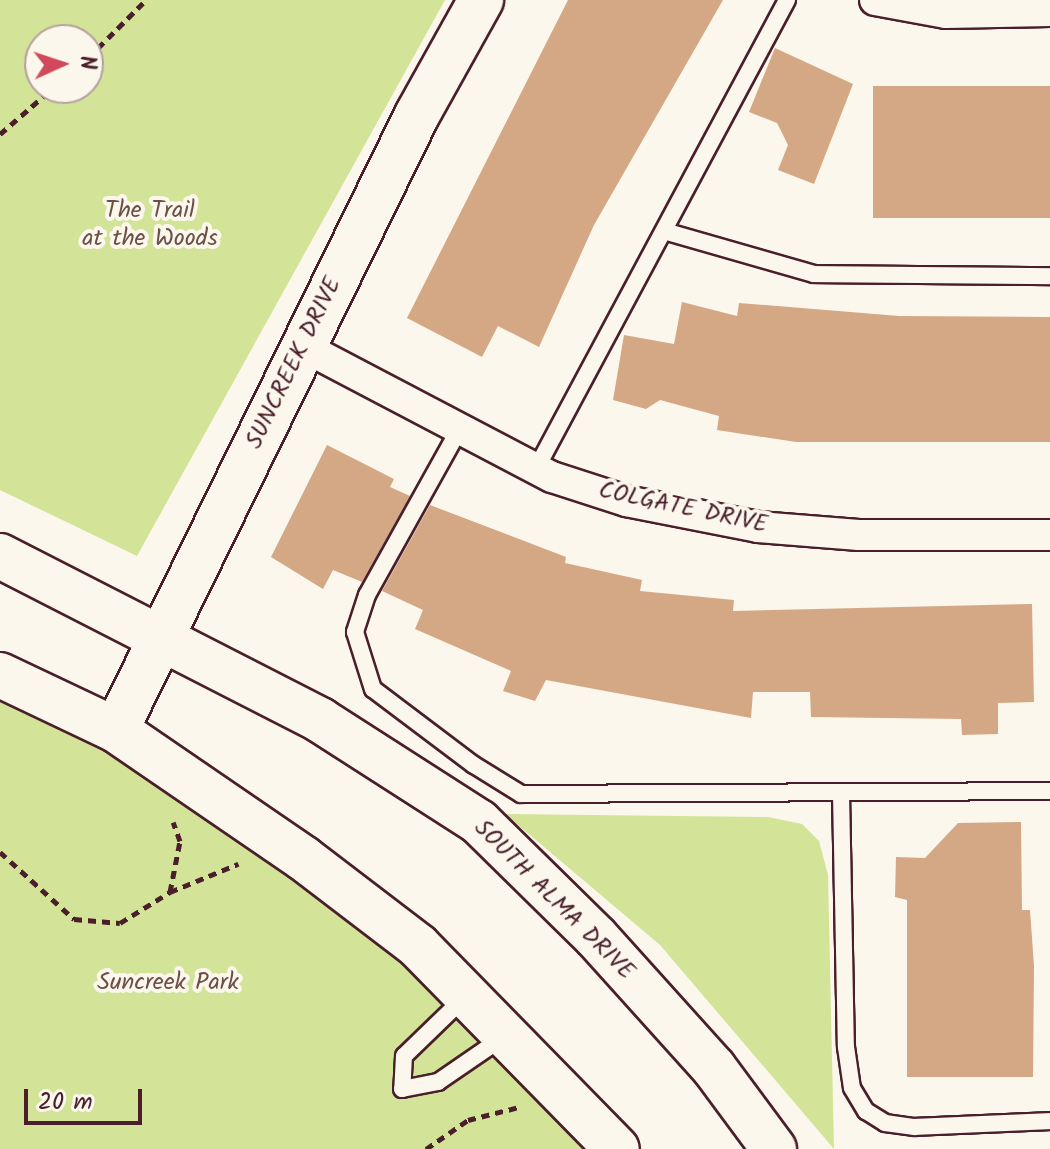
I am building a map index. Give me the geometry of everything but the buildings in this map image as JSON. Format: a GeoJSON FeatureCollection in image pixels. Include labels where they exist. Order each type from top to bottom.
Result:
{"type":"FeatureCollection","features":[{"type":"Feature","properties":{"kind":"main road","name":"SUNCREEK DRIVE"},"geometry":{"type":"LineString","coordinates":[[116,730],[302,346],[481,0]]}},
{"type":"Feature","properties":{"kind":"main road","name":"SOUTH ALMA DRIVE"},"geometry":{"type":"LineString","coordinates":[[0,556],[162,633],[320,720],[479,822],[606,948],[714,1068],[774,1149]]}},
{"type":"Feature","properties":{"kind":"main road"},"geometry":{"type":"LineString","coordinates":[[0,675],[116,730],[303,858],[418,946],[467,995],[492,1044],[617,1149]]}},
{"type":"Feature","properties":{"kind":"street"},"geometry":{"type":"LineString","coordinates":[[883,1],[946,13],[1050,11]]}},
{"type":"Feature","properties":{"kind":"street","name":"COLGATE DRIVE"},"geometry":{"type":"LineString","coordinates":[[302,346],[536,469],[626,501],[758,527],[859,535],[1050,535]]}},
{"type":"Feature","properties":{"kind":"lane"},"geometry":{"type":"LineString","coordinates":[[536,469],[787,0]]}},
{"type":"Feature","properties":{"kind":"lane"},"geometry":{"type":"LineString","coordinates":[[664,231],[814,274],[1050,276]]}},
{"type":"Feature","properties":{"kind":"lane"},"geometry":{"type":"LineString","coordinates":[[460,428],[367,595],[355,632],[373,689],[521,794],[1050,791]]}},
{"type":"Feature","properties":{"kind":"lane"},"geometry":{"type":"LineString","coordinates":[[841,793],[846,1047],[852,1088],[866,1111],[885,1123],[915,1127],[1050,1121]]}},
{"type":"Feature","properties":{"kind":"lane"},"geometry":{"type":"LineString","coordinates":[[467,995],[404,1056],[402,1089],[438,1082],[492,1044]]}},
{"type":"Feature","properties":{"kind":"path"},"geometry":{"type":"LineString","coordinates":[[104,42],[146,0]]}},
{"type":"Feature","properties":{"kind":"path"},"geometry":{"type":"LineString","coordinates":[[0,134],[35,104]]}},
{"type":"Feature","properties":{"kind":"path"},"geometry":{"type":"LineString","coordinates":[[170,812],[180,841],[170,892]]}},
{"type":"Feature","properties":{"kind":"path"},"geometry":{"type":"LineString","coordinates":[[0,852],[74,919],[120,923],[170,892],[246,862]]}},
{"type":"Feature","properties":{"kind":"path"},"geometry":{"type":"LineString","coordinates":[[426,1149],[468,1120],[528,1105],[492,1044]]}},
{"type":"Feature","properties":{"kind":"green space","name":"The Trail at the Woods"},"geometry":{"type":"Polygon","coordinates":[[[0,0],[445,0],[137,556],[0,490],[0,0]]]}},
{"type":"Feature","properties":{"kind":"green space","name":"Suncreek Park"},"geometry":{"type":"Polygon","coordinates":[[[0,695],[113,747],[361,915],[592,1149],[0,1149],[0,695]]]}},
{"type":"Feature","properties":{"kind":"green space"},"geometry":{"type":"Polygon","coordinates":[[[505,814],[768,817],[802,824],[819,841],[828,875],[834,1149],[660,945],[505,814]]]}}]}
